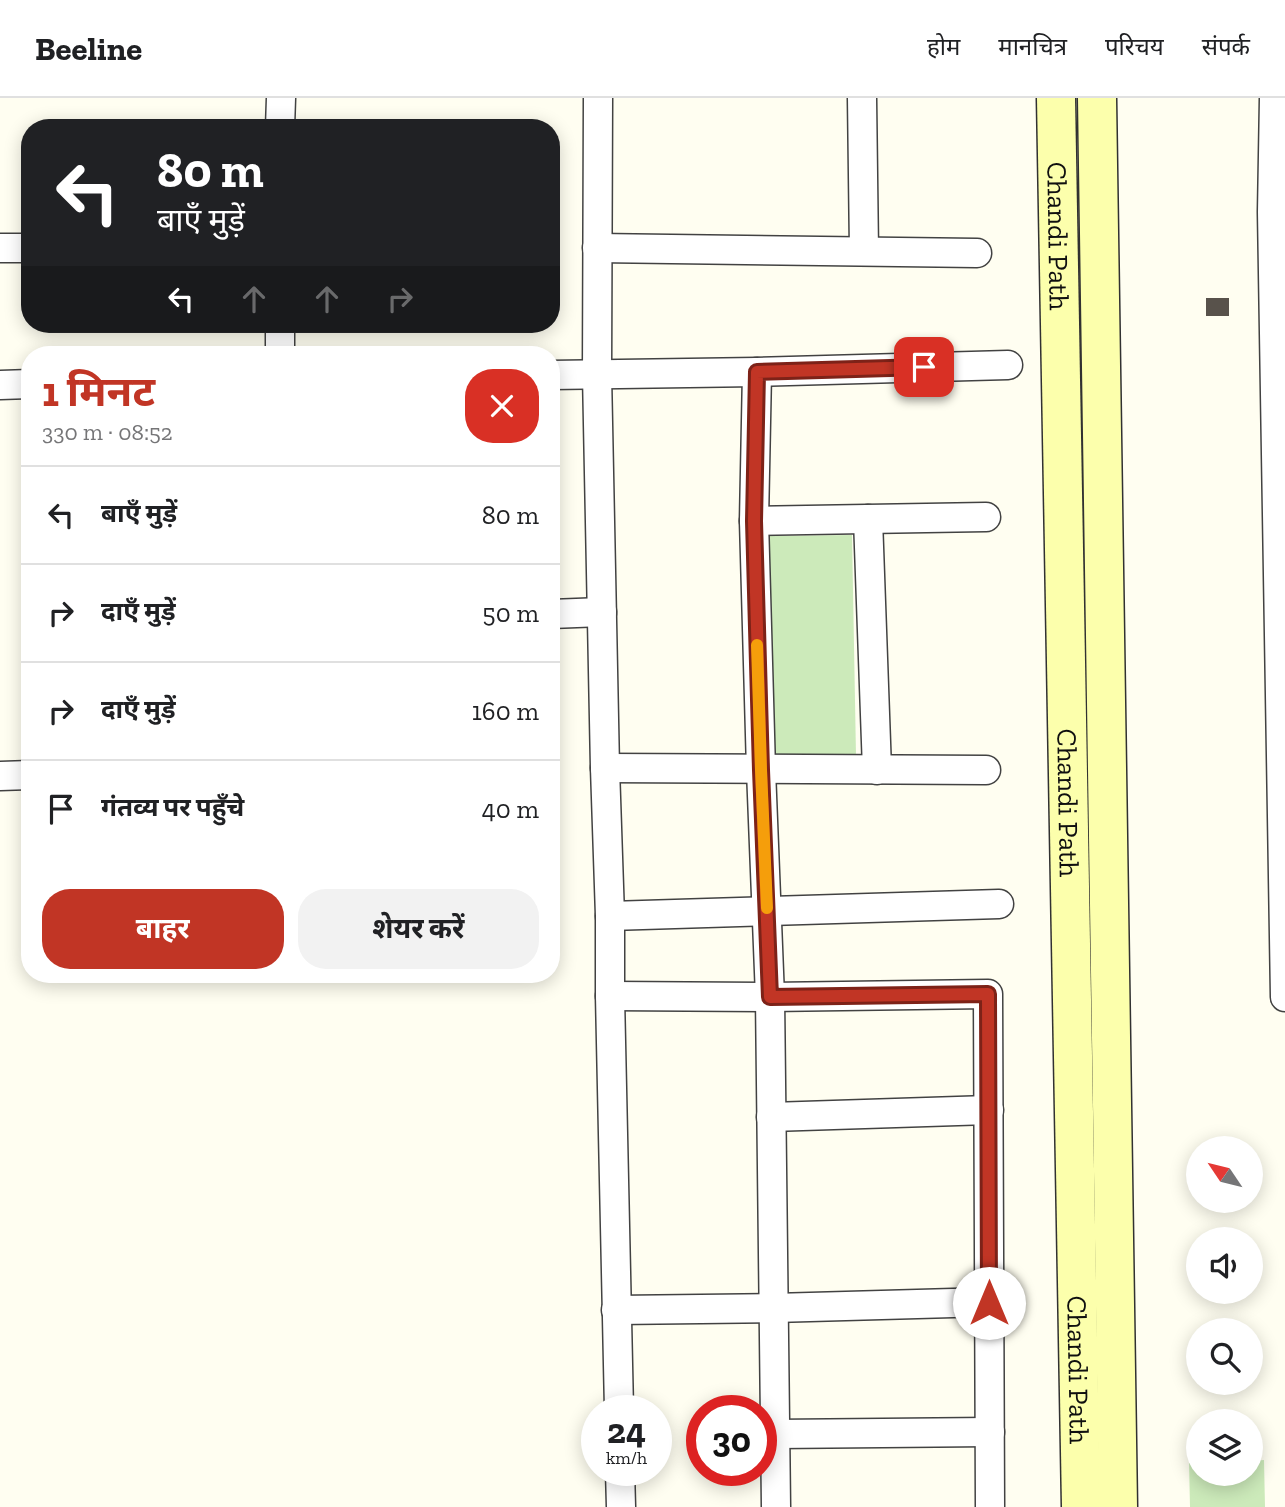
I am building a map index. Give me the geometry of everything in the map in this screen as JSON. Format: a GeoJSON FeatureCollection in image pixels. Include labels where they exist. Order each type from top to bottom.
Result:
{"type":"FeatureCollection","features":[{"type":"Feature","properties":{"kind":"main road","name":"Chandi Path"},"geometry":{"type":"LineString","coordinates":[[1056,98],[1081,1507]]}},
{"type":"Feature","properties":{"kind":"main road","name":"Chandi Path"},"geometry":{"type":"LineString","coordinates":[[1097,98],[1118,1507]]}},
{"type":"Feature","properties":{"kind":"street"},"geometry":{"type":"LineString","coordinates":[[280,119],[281,98]]}},
{"type":"Feature","properties":{"kind":"street"},"geometry":{"type":"LineString","coordinates":[[598,98],[597,374],[619,1395]]}},
{"type":"Feature","properties":{"kind":"street"},"geometry":{"type":"LineString","coordinates":[[863,98],[864,251]]}},
{"type":"Feature","properties":{"kind":"street"},"geometry":{"type":"LineString","coordinates":[[1274,98],[1278,212],[1285,997]]}},
{"type":"Feature","properties":{"kind":"street"},"geometry":{"type":"LineString","coordinates":[[0,248],[21,248]]}},
{"type":"Feature","properties":{"kind":"street"},"geometry":{"type":"LineString","coordinates":[[597,248],[977,253]]}},
{"type":"Feature","properties":{"kind":"street"},"geometry":{"type":"LineString","coordinates":[[560,374],[1008,365]]}},
{"type":"Feature","properties":{"kind":"street"},"geometry":{"type":"LineString","coordinates":[[757,372],[754,521],[770,997],[775,1395]]}},
{"type":"Feature","properties":{"kind":"street"},"geometry":{"type":"LineString","coordinates":[[0,385],[21,384]]}},
{"type":"Feature","properties":{"kind":"street"},"geometry":{"type":"LineString","coordinates":[[754,521],[986,517]]}},
{"type":"Feature","properties":{"kind":"street"},"geometry":{"type":"LineString","coordinates":[[869,519],[877,770]]}},
{"type":"Feature","properties":{"kind":"street"},"geometry":{"type":"LineString","coordinates":[[560,614],[602,612]]}},
{"type":"Feature","properties":{"kind":"street"},"geometry":{"type":"LineString","coordinates":[[605,768],[986,770]]}},
{"type":"Feature","properties":{"kind":"street"},"geometry":{"type":"LineString","coordinates":[[0,776],[21,775]]}},
{"type":"Feature","properties":{"kind":"street"},"geometry":{"type":"LineString","coordinates":[[610,916],[999,904]]}},
{"type":"Feature","properties":{"kind":"street"},"geometry":{"type":"LineString","coordinates":[[610,996],[988,994],[990,1507]]}},
{"type":"Feature","properties":{"kind":"street"},"geometry":{"type":"LineString","coordinates":[[771,1117],[989,1110]]}},
{"type":"Feature","properties":{"kind":"street"},"geometry":{"type":"LineString","coordinates":[[617,1310],[989,1303]]}},
{"type":"Feature","properties":{"kind":"street"},"geometry":{"type":"LineString","coordinates":[[777,1434],[990,1432]]}},
{"type":"Feature","properties":{"kind":"street"},"geometry":{"type":"LineString","coordinates":[[620,1486],[621,1507]]}},
{"type":"Feature","properties":{"kind":"street"},"geometry":{"type":"LineString","coordinates":[[776,1486],[776,1507]]}},
{"type":"Feature","properties":{"kind":"green space"},"geometry":{"type":"Polygon","coordinates":[[[852,535],[856,756],[773,758],[769,536],[852,535]]]}},
{"type":"Feature","properties":{"kind":"green space"},"geometry":{"type":"Polygon","coordinates":[[[1263,1460],[1265,1507],[1190,1507],[1190,1486],[1263,1486],[1263,1460]]]}},
{"type":"Feature","properties":{"kind":"building"},"geometry":{"type":"Polygon","coordinates":[[[1206,298],[1229,298],[1229,316],[1206,316],[1206,298]]]}},
{"type":"Feature","properties":{"kind":"slow traffic"},"geometry":{"type":"LineString","coordinates":[[757,645],[767,908]]}},
{"type":"Feature","properties":{"kind":"route"},"geometry":{"type":"LineString","coordinates":[[924,367],[757,372],[754,521],[770,997],[988,994],[989,1303]]}}]}
